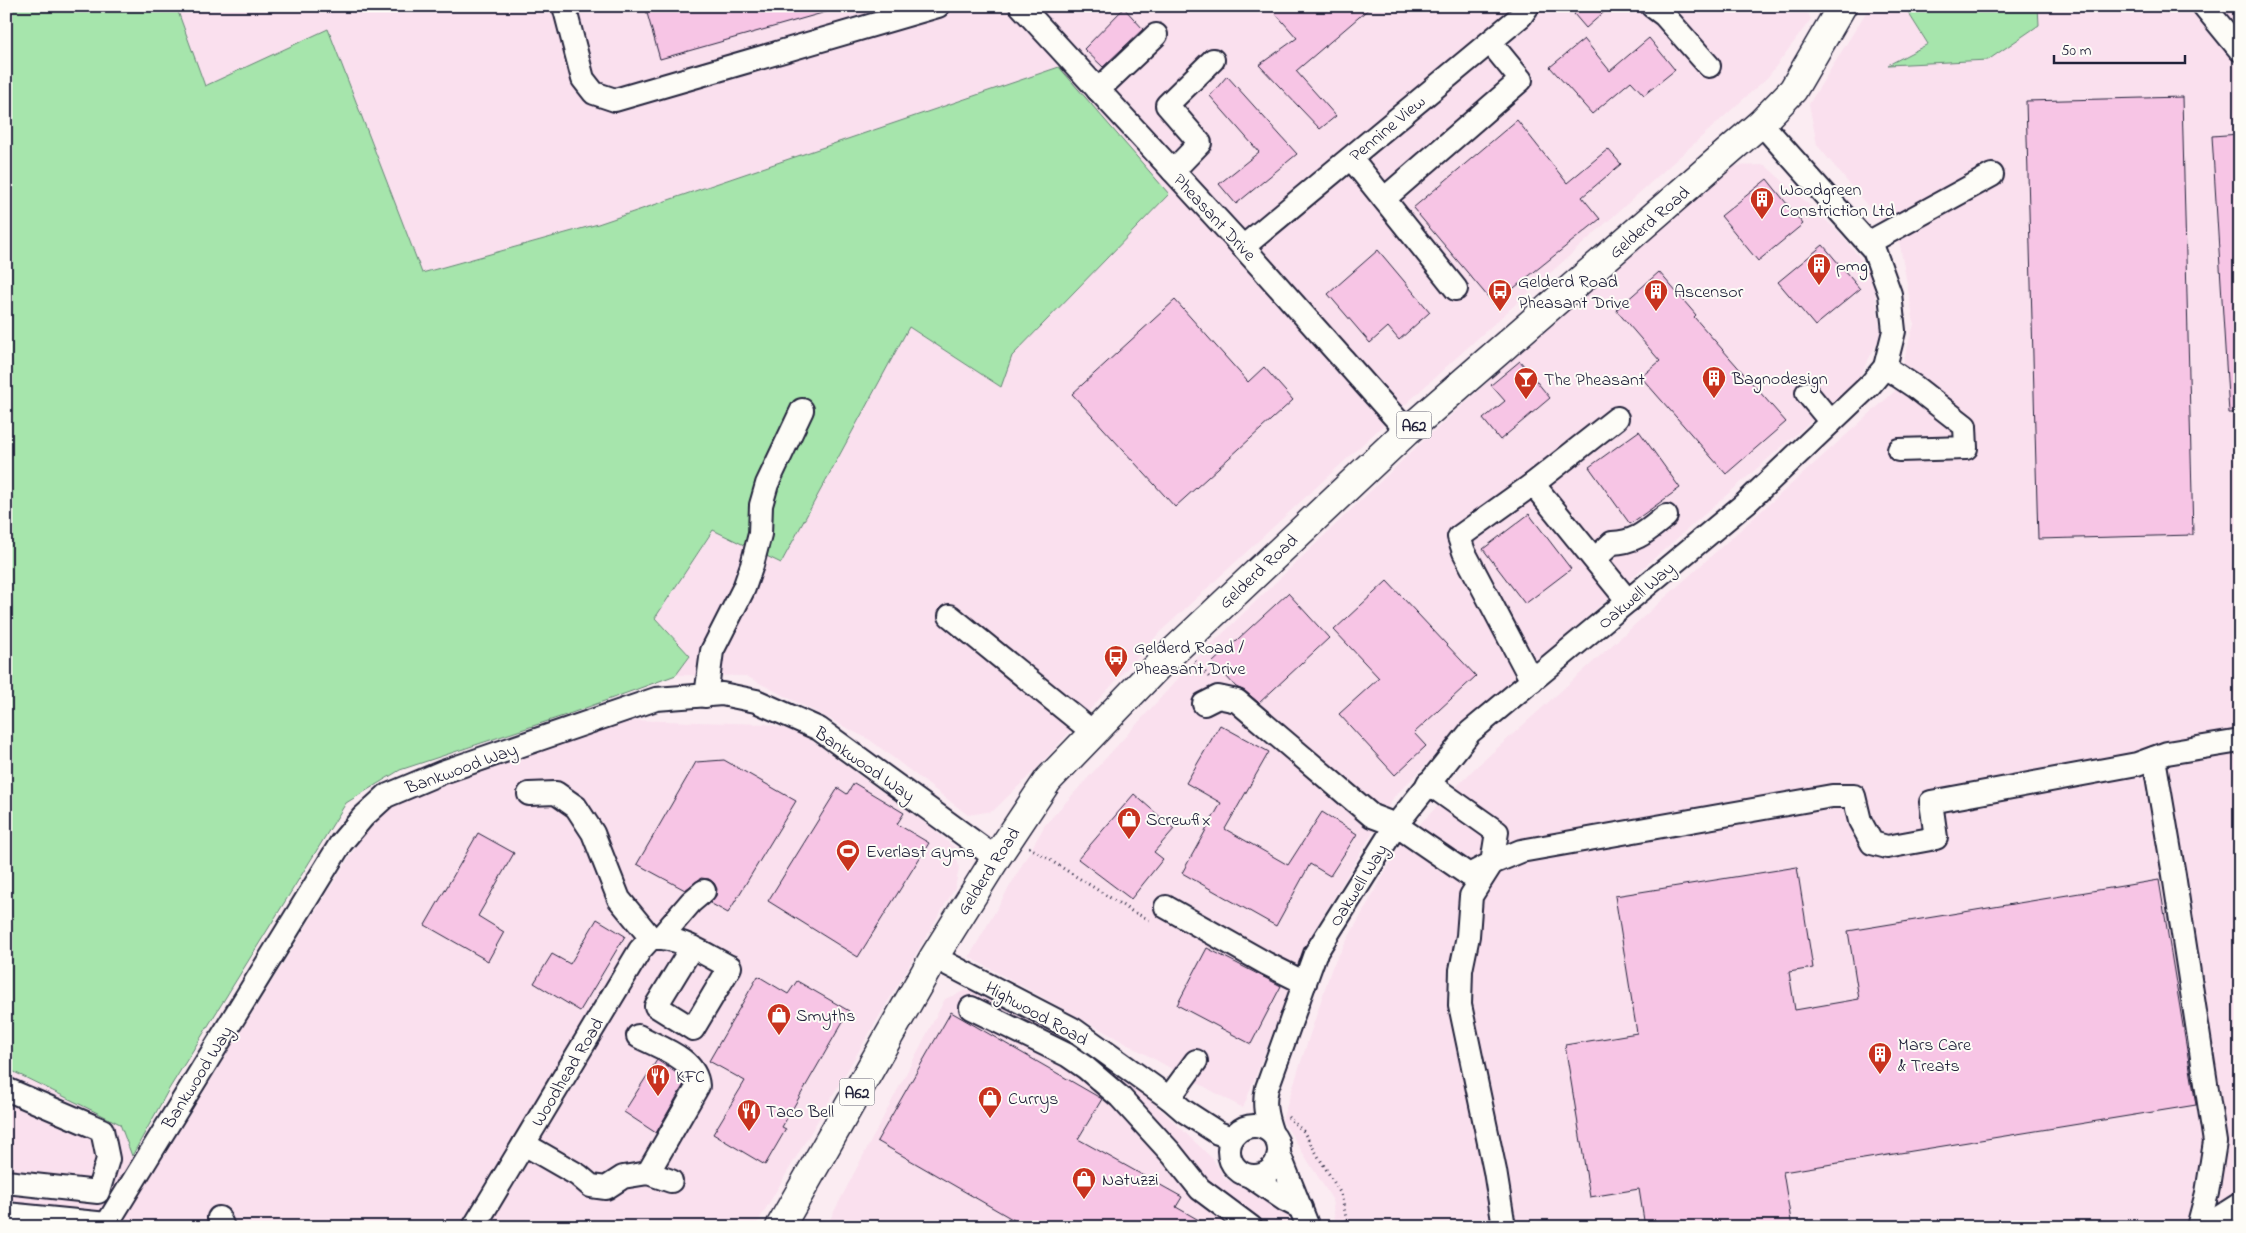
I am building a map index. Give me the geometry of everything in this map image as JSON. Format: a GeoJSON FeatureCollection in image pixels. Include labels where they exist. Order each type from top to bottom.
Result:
{"type":"FeatureCollection","features":[{"type":"Feature","properties":{"kind":"main road","name":"Gelderd Road"},"geometry":{"type":"LineString","coordinates":[[780,1227],[934,957],[1048,780],[1180,645],[1407,431],[1761,123],[1793,90],[1842,6]]}},
{"type":"Feature","properties":{"kind":"street"},"geometry":{"type":"LineString","coordinates":[[564,6],[583,79],[594,93],[615,100],[927,8]]}},
{"type":"Feature","properties":{"kind":"street","name":"Pheasant Drive"},"geometry":{"type":"LineString","coordinates":[[1021,6],[1243,247],[1407,431]]}},
{"type":"Feature","properties":{"kind":"street","name":"Pennine View"},"geometry":{"type":"LineString","coordinates":[[1243,247],[1521,16],[1528,6]]}},
{"type":"Feature","properties":{"kind":"street"},"geometry":{"type":"LineString","coordinates":[[1652,6],[1664,15],[1708,66]]}},
{"type":"Feature","properties":{"kind":"street"},"geometry":{"type":"LineString","coordinates":[[2204,6],[2240,50]]}},
{"type":"Feature","properties":{"kind":"street"},"geometry":{"type":"LineString","coordinates":[[1098,90],[1156,35]]}},
{"type":"Feature","properties":{"kind":"street"},"geometry":{"type":"LineString","coordinates":[[1384,199],[1521,80],[1490,42]]}},
{"type":"Feature","properties":{"kind":"street"},"geometry":{"type":"LineString","coordinates":[[1173,171],[1200,143],[1166,105],[1213,60]]}},
{"type":"Feature","properties":{"kind":"street","name":"Oakwell Way"},"geometry":{"type":"LineString","coordinates":[[1237,1133],[1253,1102],[1266,1099],[1315,954],[1396,824],[1470,732],[1748,502],[1870,385],[1885,368],[1894,331],[1890,294],[1874,250],[1761,123]]}},
{"type":"Feature","properties":{"kind":"street"},"geometry":{"type":"LineString","coordinates":[[1351,158],[1456,289]]}},
{"type":"Feature","properties":{"kind":"street"},"geometry":{"type":"LineString","coordinates":[[1868,244],[1992,175]]}},
{"type":"Feature","properties":{"kind":"street"},"geometry":{"type":"LineString","coordinates":[[1885,368],[1915,387],[1965,426],[1966,448],[1900,450]]}},
{"type":"Feature","properties":{"kind":"street"},"geometry":{"type":"LineString","coordinates":[[1807,392],[1832,422]]}},
{"type":"Feature","properties":{"kind":"street"},"geometry":{"type":"LineString","coordinates":[[706,696],[712,651],[744,588],[752,564],[760,534],[761,504],[768,484],[802,410]]}},
{"type":"Feature","properties":{"kind":"street"},"geometry":{"type":"LineString","coordinates":[[1532,680],[1464,552],[1459,537],[1533,484],[1617,418]]}},
{"type":"Feature","properties":{"kind":"street"},"geometry":{"type":"LineString","coordinates":[[1533,484],[1628,601]]}},
{"type":"Feature","properties":{"kind":"street"},"geometry":{"type":"LineString","coordinates":[[1595,559],[1612,542],[1625,542],[1638,538],[1666,516]]}},
{"type":"Feature","properties":{"kind":"street"},"geometry":{"type":"LineString","coordinates":[[950,616],[1094,733]]}},
{"type":"Feature","properties":{"kind":"street","name":"Bankwood Way"},"geometry":{"type":"LineString","coordinates":[[106,1225],[341,843],[362,817],[386,796],[443,772],[656,699],[722,694],[756,701],[819,730],[996,858]]}},
{"type":"Feature","properties":{"kind":"street"},"geometry":{"type":"LineString","coordinates":[[1204,704],[1218,697],[1237,701],[1372,816],[1396,824],[1469,875],[1521,851],[1832,796],[1854,796],[1860,821],[1872,842],[1887,847],[1936,838],[1932,802],[2137,764],[2167,753],[2240,741]]}},
{"type":"Feature","properties":{"kind":"street"},"geometry":{"type":"LineString","coordinates":[[2154,758],[2174,874],[2215,1142],[2207,1193],[2198,1227]]}},
{"type":"Feature","properties":{"kind":"street"},"geometry":{"type":"LineString","coordinates":[[1428,784],[1497,832],[1492,864],[1471,896],[1468,936],[1461,970],[1460,1005],[1504,1227]]}},
{"type":"Feature","properties":{"kind":"street"},"geometry":{"type":"LineString","coordinates":[[528,794],[556,793],[576,807],[593,833],[619,899],[669,940]]}},
{"type":"Feature","properties":{"kind":"street","name":"Woodhead Road"},"geometry":{"type":"LineString","coordinates":[[474,1227],[640,950],[669,940],[691,902],[704,891]]}},
{"type":"Feature","properties":{"kind":"street"},"geometry":{"type":"LineString","coordinates":[[1166,907],[1267,964],[1305,983]]}},
{"type":"Feature","properties":{"kind":"street","name":"Highwood Road"},"geometry":{"type":"LineString","coordinates":[[934,957],[1073,1029],[1218,1133],[1237,1133]]}},
{"type":"Feature","properties":{"kind":"street"},"geometry":{"type":"LineString","coordinates":[[970,1008],[1067,1055],[1086,1068],[1120,1097],[1177,1160],[1200,1189],[1251,1227]]}},
{"type":"Feature","properties":{"kind":"street"},"geometry":{"type":"LineString","coordinates":[[638,1036],[686,1062],[697,1076],[698,1086],[648,1173]]}},
{"type":"Feature","properties":{"kind":"street"},"geometry":{"type":"LineString","coordinates":[[1177,1105],[1196,1062]]}},
{"type":"Feature","properties":{"kind":"street"},"geometry":{"type":"LineString","coordinates":[[6,1089],[102,1130],[108,1159],[98,1192],[6,1182]]}},
{"type":"Feature","properties":{"kind":"street"},"geometry":{"type":"LineString","coordinates":[[1266,1099],[1271,1131],[1279,1146],[1279,1154],[1305,1218]]}},
{"type":"Feature","properties":{"kind":"street","name":"Highwood Road"},"geometry":{"type":"LineString","coordinates":[[1177,1105],[1202,1140],[1231,1162]]}},
{"type":"Feature","properties":{"kind":"street"},"geometry":{"type":"LineString","coordinates":[[1271,1131],[1257,1126],[1237,1133],[1229,1146],[1231,1162],[1236,1168],[1285,1200],[1305,1218]]}},
{"type":"Feature","properties":{"kind":"street"},"geometry":{"type":"LineString","coordinates":[[524,1144],[578,1175],[591,1186],[606,1188],[623,1177],[648,1173],[671,1181]]}},
{"type":"Feature","properties":{"kind":"street"},"geometry":{"type":"LineString","coordinates":[[1250,1176],[1266,1173],[1272,1168],[1279,1154]]}},
{"type":"Feature","properties":{"kind":"street"},"geometry":{"type":"LineString","coordinates":[[2204,1227],[2240,1204]]}},
{"type":"Feature","properties":{"kind":"street"},"geometry":{"type":"LineString","coordinates":[[6,1214],[106,1225]]}},
{"type":"Feature","properties":{"kind":"path"},"geometry":{"type":"LineString","coordinates":[[1180,645],[1230,699]]}},
{"type":"Feature","properties":{"kind":"path"},"geometry":{"type":"LineString","coordinates":[[1266,1099],[1278,1106],[1302,1130],[1341,1194],[1348,1227]]}},
{"type":"Feature","properties":{"kind":"shaded area"},"geometry":{"type":"Polygon","coordinates":[[[176,6],[1804,6],[1811,19],[1768,77],[1446,367],[1160,632],[1037,768],[993,811],[968,815],[870,740],[746,676],[676,675],[690,656],[655,618],[714,530],[781,563],[909,326],[1001,387],[1011,356],[1168,194],[598,224],[422,273],[328,30],[205,86],[176,6]]]}},
{"type":"Feature","properties":{"kind":"shaded area"},"geometry":{"type":"Polygon","coordinates":[[[1870,6],[1904,6],[1928,44],[1889,64],[2039,25],[2038,6],[2240,6],[2240,1227],[1336,1227],[1332,1199],[1282,1120],[1332,967],[1402,842],[1474,769],[1895,391],[1914,324],[1900,245],[1817,145],[1809,104],[1870,6]]]}},
{"type":"Feature","properties":{"kind":"shaded area"},"geometry":{"type":"Polygon","coordinates":[[[1765,165],[1839,232],[1872,273],[1881,335],[1858,380],[1473,717],[1394,797],[1312,934],[1243,1108],[969,957],[1045,825],[1195,660],[1411,452],[1572,305],[1730,166],[1765,165]]]}},
{"type":"Feature","properties":{"kind":"shaded area"},"geometry":{"type":"Polygon","coordinates":[[[630,720],[766,724],[800,732],[932,828],[955,848],[959,868],[955,888],[755,1227],[6,1227],[6,1068],[120,1124],[132,1156],[153,1173],[373,819],[403,798],[630,720]]]}},
{"type":"Feature","properties":{"kind":"shaded area"},"geometry":{"type":"Polygon","coordinates":[[[964,991],[976,991],[1084,1046],[1122,1073],[1213,1159],[1225,1179],[1252,1190],[1284,1208],[1294,1227],[826,1227],[945,999],[964,991]]]}},
{"type":"Feature","properties":{"kind":"green space"},"geometry":{"type":"Polygon","coordinates":[[[6,6],[176,6],[205,86],[328,29],[422,273],[598,224],[1059,67],[1169,194],[1012,356],[1001,387],[909,327],[781,563],[713,530],[655,618],[690,656],[676,675],[566,715],[400,770],[346,803],[169,1089],[132,1156],[120,1124],[6,1068],[6,6]]]}},
{"type":"Feature","properties":{"kind":"green space"},"geometry":{"type":"Polygon","coordinates":[[[1904,6],[2038,6],[2039,25],[1988,60],[1888,65],[1928,44],[1904,6]]]}},
{"type":"Feature","properties":{"kind":"building"},"geometry":{"type":"Polygon","coordinates":[[[645,6],[833,6],[833,10],[660,59],[645,6]]]}},
{"type":"Feature","properties":{"kind":"building"},"geometry":{"type":"Polygon","coordinates":[[[1269,6],[1372,6],[1296,71],[1336,116],[1320,129],[1259,65],[1297,38],[1269,6]]]}},
{"type":"Feature","properties":{"kind":"building"},"geometry":{"type":"Polygon","coordinates":[[[1584,6],[1611,6],[1586,28],[1574,14],[1584,6]]]}},
{"type":"Feature","properties":{"kind":"building"},"geometry":{"type":"Polygon","coordinates":[[[1124,8],[1143,29],[1103,67],[1084,49],[1124,8]]]}},
{"type":"Feature","properties":{"kind":"building"},"geometry":{"type":"Polygon","coordinates":[[[1649,38],[1675,70],[1644,95],[1631,81],[1592,114],[1550,67],[1584,39],[1610,71],[1649,38]]]}},
{"type":"Feature","properties":{"kind":"building"},"geometry":{"type":"Polygon","coordinates":[[[1227,76],[1297,154],[1236,204],[1219,184],[1259,152],[1210,96],[1227,76]]]}},
{"type":"Feature","properties":{"kind":"building"},"geometry":{"type":"Polygon","coordinates":[[[2182,97],[2193,535],[2038,539],[2026,101],[2182,97]]]}},
{"type":"Feature","properties":{"kind":"building"},"geometry":{"type":"Polygon","coordinates":[[[1517,120],[1567,183],[1608,149],[1621,164],[1582,197],[1600,219],[1494,304],[1413,208],[1517,120]]]}},
{"type":"Feature","properties":{"kind":"building"},"geometry":{"type":"Polygon","coordinates":[[[2240,134],[2240,413],[2229,413],[2212,136],[2240,134]]]}},
{"type":"Feature","properties":{"kind":"building","name":"Woodgreen Constriction Ltd"},"geometry":{"type":"Polygon","coordinates":[[[1767,179],[1803,224],[1758,261],[1721,216],[1767,179]]]}},
{"type":"Feature","properties":{"kind":"building","name":"pmg"},"geometry":{"type":"Polygon","coordinates":[[[1823,245],[1860,289],[1815,326],[1778,282],[1823,245]]]}},
{"type":"Feature","properties":{"kind":"building"},"geometry":{"type":"Polygon","coordinates":[[[1378,250],[1430,312],[1399,340],[1388,327],[1370,343],[1328,294],[1378,250]]]}},
{"type":"Feature","properties":{"kind":"building","name":"Bagnodesign"},"geometry":{"type":"Polygon","coordinates":[[[1659,272],[1696,315],[1694,317],[1786,422],[1726,474],[1641,377],[1660,361],[1616,310],[1659,272]]]}},
{"type":"Feature","properties":{"kind":"building"},"geometry":{"type":"Polygon","coordinates":[[[1175,300],[1248,382],[1264,367],[1293,400],[1175,507],[1072,394],[1175,300]]]}},
{"type":"Feature","properties":{"kind":"building","name":"The Pheasant"},"geometry":{"type":"Polygon","coordinates":[[[1520,361],[1550,398],[1500,440],[1483,419],[1505,401],[1491,385],[1520,361]]]}},
{"type":"Feature","properties":{"kind":"building"},"geometry":{"type":"Polygon","coordinates":[[[1639,431],[1680,488],[1630,524],[1589,467],[1639,431]]]}},
{"type":"Feature","properties":{"kind":"building"},"geometry":{"type":"Polygon","coordinates":[[[1529,514],[1571,569],[1525,604],[1483,549],[1529,514]]]}},
{"type":"Feature","properties":{"kind":"building"},"geometry":{"type":"Polygon","coordinates":[[[1387,581],[1476,676],[1414,733],[1426,746],[1395,775],[1339,714],[1379,678],[1334,630],[1387,581]]]}},
{"type":"Feature","properties":{"kind":"building"},"geometry":{"type":"Polygon","coordinates":[[[1288,593],[1329,638],[1259,703],[1245,691],[1236,687],[1213,662],[1288,593]]]}},
{"type":"Feature","properties":{"kind":"building"},"geometry":{"type":"Polygon","coordinates":[[[1220,725],[1269,752],[1225,829],[1288,865],[1322,812],[1357,834],[1330,876],[1310,864],[1276,926],[1182,873],[1221,803],[1186,783],[1220,725]]]}},
{"type":"Feature","properties":{"kind":"building"},"geometry":{"type":"Polygon","coordinates":[[[724,760],[796,801],[728,913],[710,903],[716,896],[717,889],[709,879],[701,878],[685,890],[637,864],[696,762],[724,760]]]}},
{"type":"Feature","properties":{"kind":"building","name":"Everlast Gyms"},"geometry":{"type":"Polygon","coordinates":[[[854,783],[904,813],[897,824],[929,843],[858,957],[768,901],[838,788],[847,794],[854,783]]]}},
{"type":"Feature","properties":{"kind":"building","name":"Screwfix"},"geometry":{"type":"Polygon","coordinates":[[[1134,794],[1174,829],[1154,852],[1163,859],[1131,899],[1078,859],[1134,794]]]}},
{"type":"Feature","properties":{"kind":"building"},"geometry":{"type":"Polygon","coordinates":[[[478,833],[514,853],[478,916],[504,932],[488,961],[425,925],[478,833]]]}},
{"type":"Feature","properties":{"kind":"building","name":"Mars Care & Treats"},"geometry":{"type":"Polygon","coordinates":[[[1797,867],[1813,968],[1789,972],[1795,1010],[1859,999],[1848,931],[2159,880],[2196,1105],[1783,1172],[1792,1227],[1645,1227],[1639,1189],[1590,1197],[1565,1045],[1637,1033],[1615,896],[1797,867]]]}},
{"type":"Feature","properties":{"kind":"building"},"geometry":{"type":"Polygon","coordinates":[[[597,919],[625,936],[580,1011],[534,983],[552,954],[570,964],[597,919]]]}},
{"type":"Feature","properties":{"kind":"building"},"geometry":{"type":"Polygon","coordinates":[[[1207,948],[1281,986],[1251,1044],[1177,1005],[1207,948]]]}},
{"type":"Feature","properties":{"kind":"building","name":"Smyths"},"geometry":{"type":"Polygon","coordinates":[[[758,976],[788,994],[797,981],[849,1011],[782,1127],[786,1129],[765,1165],[713,1134],[745,1081],[709,1061],[758,976]]]}},
{"type":"Feature","properties":{"kind":"building","name":"Currys"},"geometry":{"type":"Polygon","coordinates":[[[951,1012],[1102,1099],[1078,1139],[1182,1197],[1176,1207],[1211,1227],[1026,1227],[877,1141],[951,1012]]]}},
{"type":"Feature","properties":{"kind":"building","name":"KFC"},"geometry":{"type":"Polygon","coordinates":[[[657,1060],[678,1074],[684,1084],[656,1133],[624,1112],[657,1060]]]}},
{"type":"Feature","properties":{"kind":"place","name":"Woodgreen Constriction Ltd"},"geometry":{"type":"Point","coordinates":[1762,220]}},
{"type":"Feature","properties":{"kind":"place","name":"pmg"},"geometry":{"type":"Point","coordinates":[1819,286]}},
{"type":"Feature","properties":{"kind":"place","name":"Gelderd Road Pheasant Drive"},"geometry":{"type":"Point","coordinates":[1500,312]}},
{"type":"Feature","properties":{"kind":"place","name":"Ascensor"},"geometry":{"type":"Point","coordinates":[1656,312]}},
{"type":"Feature","properties":{"kind":"place","name":"Bagnodesign"},"geometry":{"type":"Point","coordinates":[1714,399]}},
{"type":"Feature","properties":{"kind":"place","name":"The Pheasant"},"geometry":{"type":"Point","coordinates":[1526,400]}},
{"type":"Feature","properties":{"kind":"place","name":"Gelderd Road / Pheasant Drive"},"geometry":{"type":"Point","coordinates":[1116,678]}},
{"type":"Feature","properties":{"kind":"place","name":"Screwfix"},"geometry":{"type":"Point","coordinates":[1129,840]}},
{"type":"Feature","properties":{"kind":"place","name":"Everlast Gyms"},"geometry":{"type":"Point","coordinates":[848,872]}},
{"type":"Feature","properties":{"kind":"place","name":"Smyths"},"geometry":{"type":"Point","coordinates":[779,1036]}},
{"type":"Feature","properties":{"kind":"place","name":"Mars Care & Treats"},"geometry":{"type":"Point","coordinates":[1880,1075]}},
{"type":"Feature","properties":{"kind":"place","name":"KFC"},"geometry":{"type":"Point","coordinates":[658,1097]}},
{"type":"Feature","properties":{"kind":"place","name":"Currys"},"geometry":{"type":"Point","coordinates":[990,1119]}},
{"type":"Feature","properties":{"kind":"place","name":"Taco Bell"},"geometry":{"type":"Point","coordinates":[749,1132]}},
{"type":"Feature","properties":{"kind":"place","name":"Natuzzi"},"geometry":{"type":"Point","coordinates":[1084,1200]}}]}
